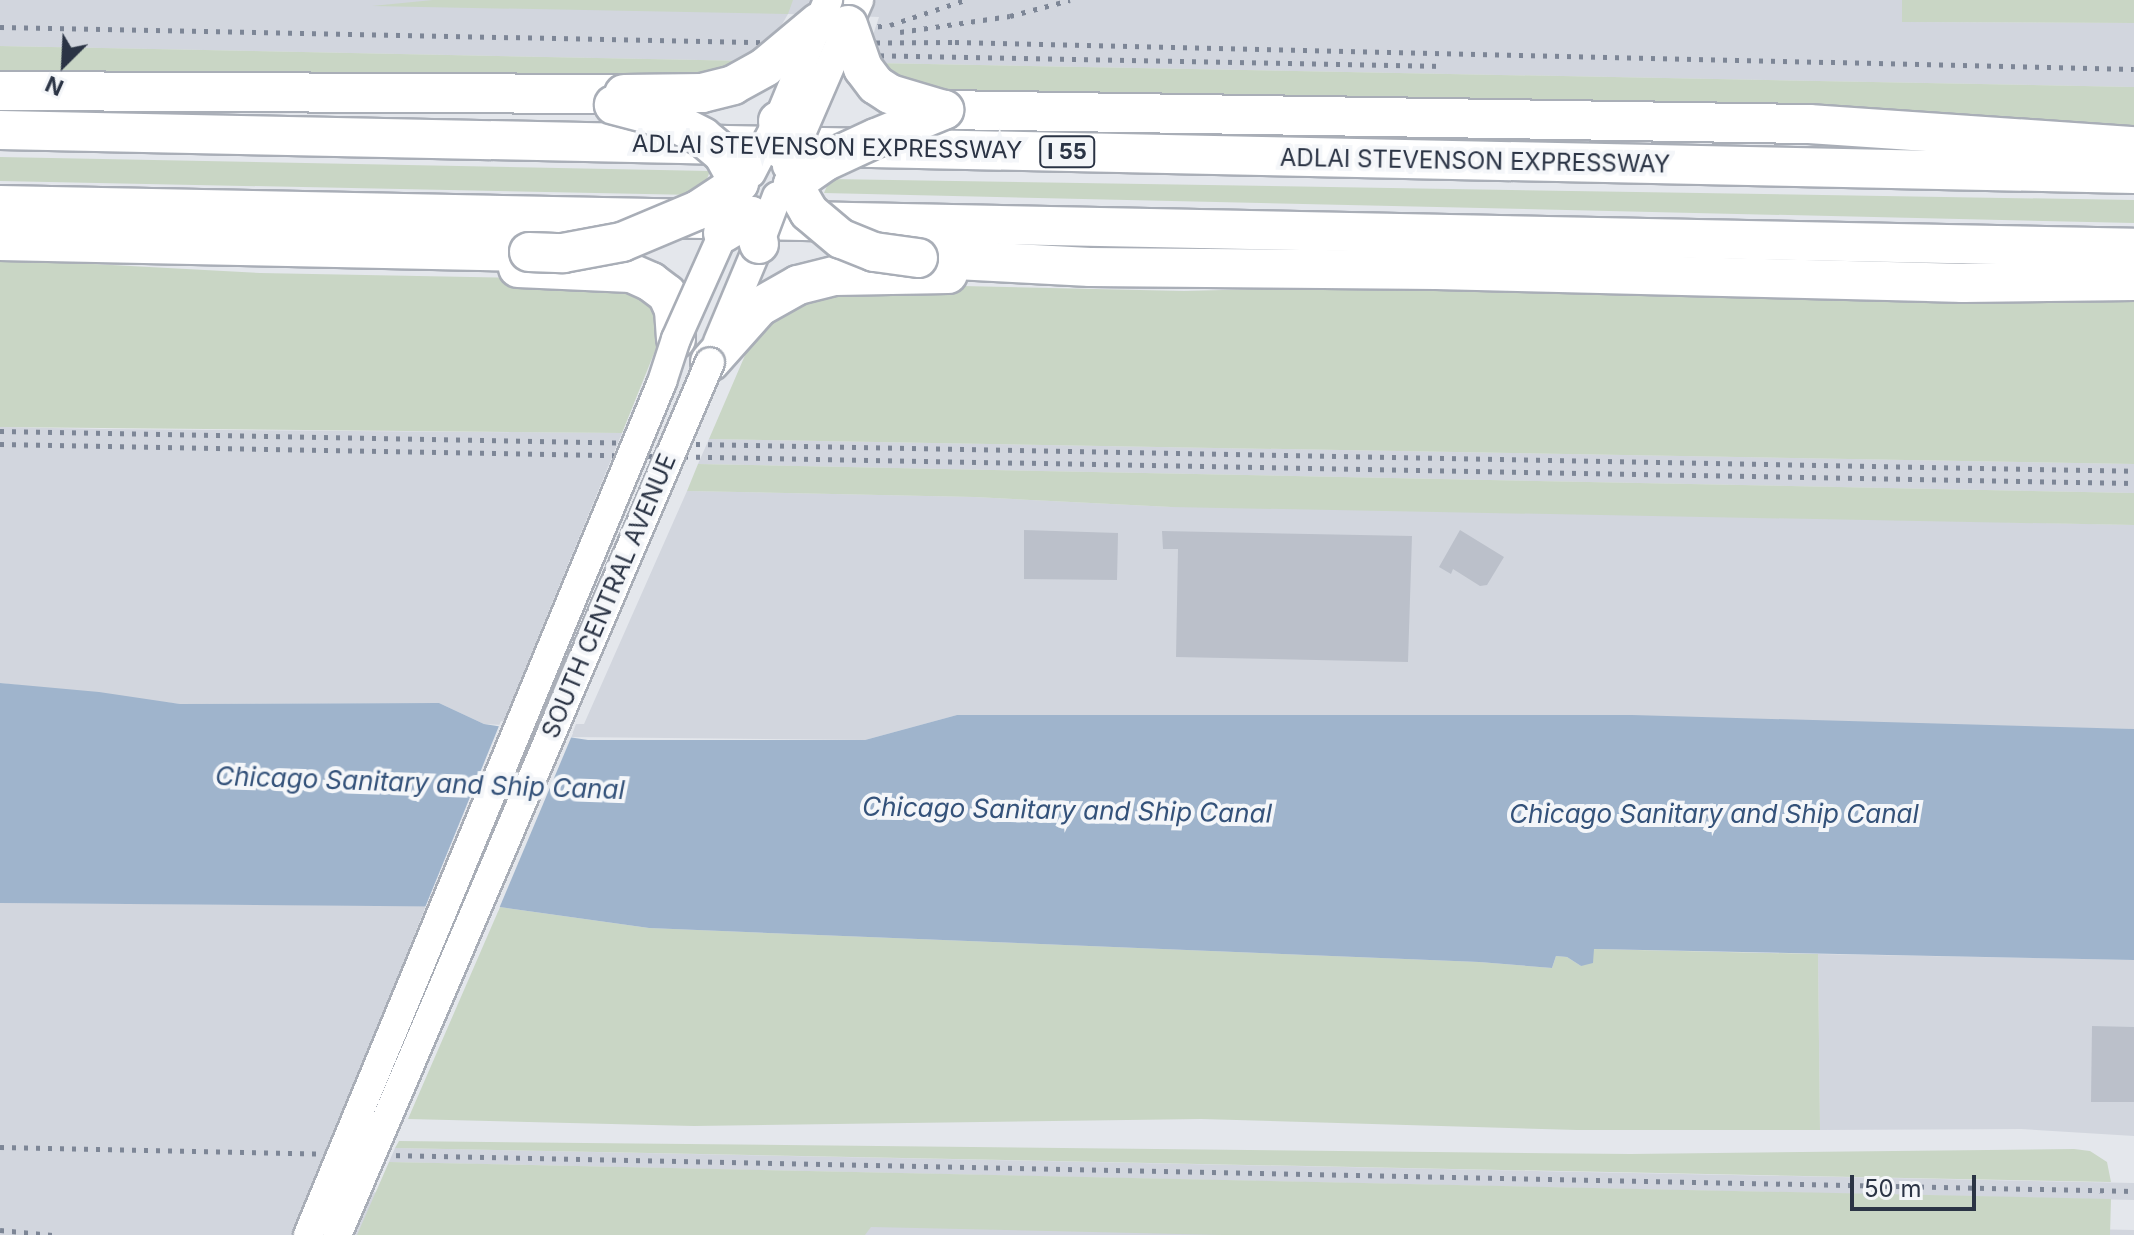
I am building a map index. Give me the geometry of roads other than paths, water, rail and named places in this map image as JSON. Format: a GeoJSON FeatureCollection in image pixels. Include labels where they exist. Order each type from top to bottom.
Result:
{"type":"FeatureCollection","features":[{"type":"Feature","properties":{"kind":"highway"},"geometry":{"type":"LineString","coordinates":[[0,91],[514,95],[614,99],[702,93],[733,85],[765,67],[838,12],[863,68],[876,85],[890,94],[944,110],[1809,124],[2134,146]]}},
{"type":"Feature","properties":{"kind":"highway"},"geometry":{"type":"LineString","coordinates":[[614,99],[668,119],[703,137],[809,212],[841,239],[918,267]]}},
{"type":"Feature","properties":{"kind":"highway"},"geometry":{"type":"LineString","coordinates":[[528,261],[622,242],[765,182],[824,162],[944,110]]}},
{"type":"Feature","properties":{"kind":"highway","name":"ADLAI STEVENSON EXPRESSWAY"},"geometry":{"type":"LineString","coordinates":[[0,130],[2134,174]]}},
{"type":"Feature","properties":{"kind":"highway"},"geometry":{"type":"LineString","coordinates":[[0,205],[2134,248]]}},
{"type":"Feature","properties":{"kind":"highway"},"geometry":{"type":"LineString","coordinates":[[0,241],[355,250],[528,261],[631,273],[652,282],[667,294],[674,310],[676,339]]}},
{"type":"Feature","properties":{"kind":"highway"},"geometry":{"type":"LineString","coordinates":[[710,362],[759,307],[798,285],[835,276],[918,267],[1436,270],[1963,283],[2134,281]]}},
{"type":"Feature","properties":{"kind":"main road","name":"SOUTH CENTRAL AVENUE"},"geometry":{"type":"LineString","coordinates":[[337,1235],[710,362],[765,182],[838,12]]}},
{"type":"Feature","properties":{"kind":"main road","name":"SOUTH CENTRAL AVENUE"},"geometry":{"type":"LineString","coordinates":[[308,1235],[662,382],[676,339],[765,182]]}},
{"type":"Feature","properties":{"kind":"water","name":"Chicago Sanitary and Ship Canal"},"geometry":{"type":"Polygon","coordinates":[[[0,683],[99,692],[180,704],[439,703],[484,724],[588,740],[865,740],[957,715],[1632,715],[2134,729],[2134,960],[1594,949],[1593,963],[1581,966],[1567,957],[1556,956],[1552,968],[1479,962],[649,928],[500,907],[0,903],[0,683]]]}},
{"type":"Feature","properties":{"kind":"railway"},"geometry":{"type":"LineString","coordinates":[[830,32],[890,25],[965,0]]}},
{"type":"Feature","properties":{"kind":"railway"},"geometry":{"type":"LineString","coordinates":[[900,32],[1010,16],[1070,0]]}},
{"type":"Feature","properties":{"kind":"railway"},"geometry":{"type":"LineString","coordinates":[[0,27],[804,43],[955,42],[2134,69]]}},
{"type":"Feature","properties":{"kind":"railway"},"geometry":{"type":"LineString","coordinates":[[808,54],[1444,66]]}},
{"type":"Feature","properties":{"kind":"railway"},"geometry":{"type":"LineString","coordinates":[[0,431],[2134,471]]}},
{"type":"Feature","properties":{"kind":"railway"},"geometry":{"type":"LineString","coordinates":[[0,444],[2134,483]]}},
{"type":"Feature","properties":{"kind":"railway"},"geometry":{"type":"LineString","coordinates":[[0,1147],[2134,1191]]}},
{"type":"Feature","properties":{"kind":"railway"},"geometry":{"type":"LineString","coordinates":[[0,1230],[53,1235]]}}]}
